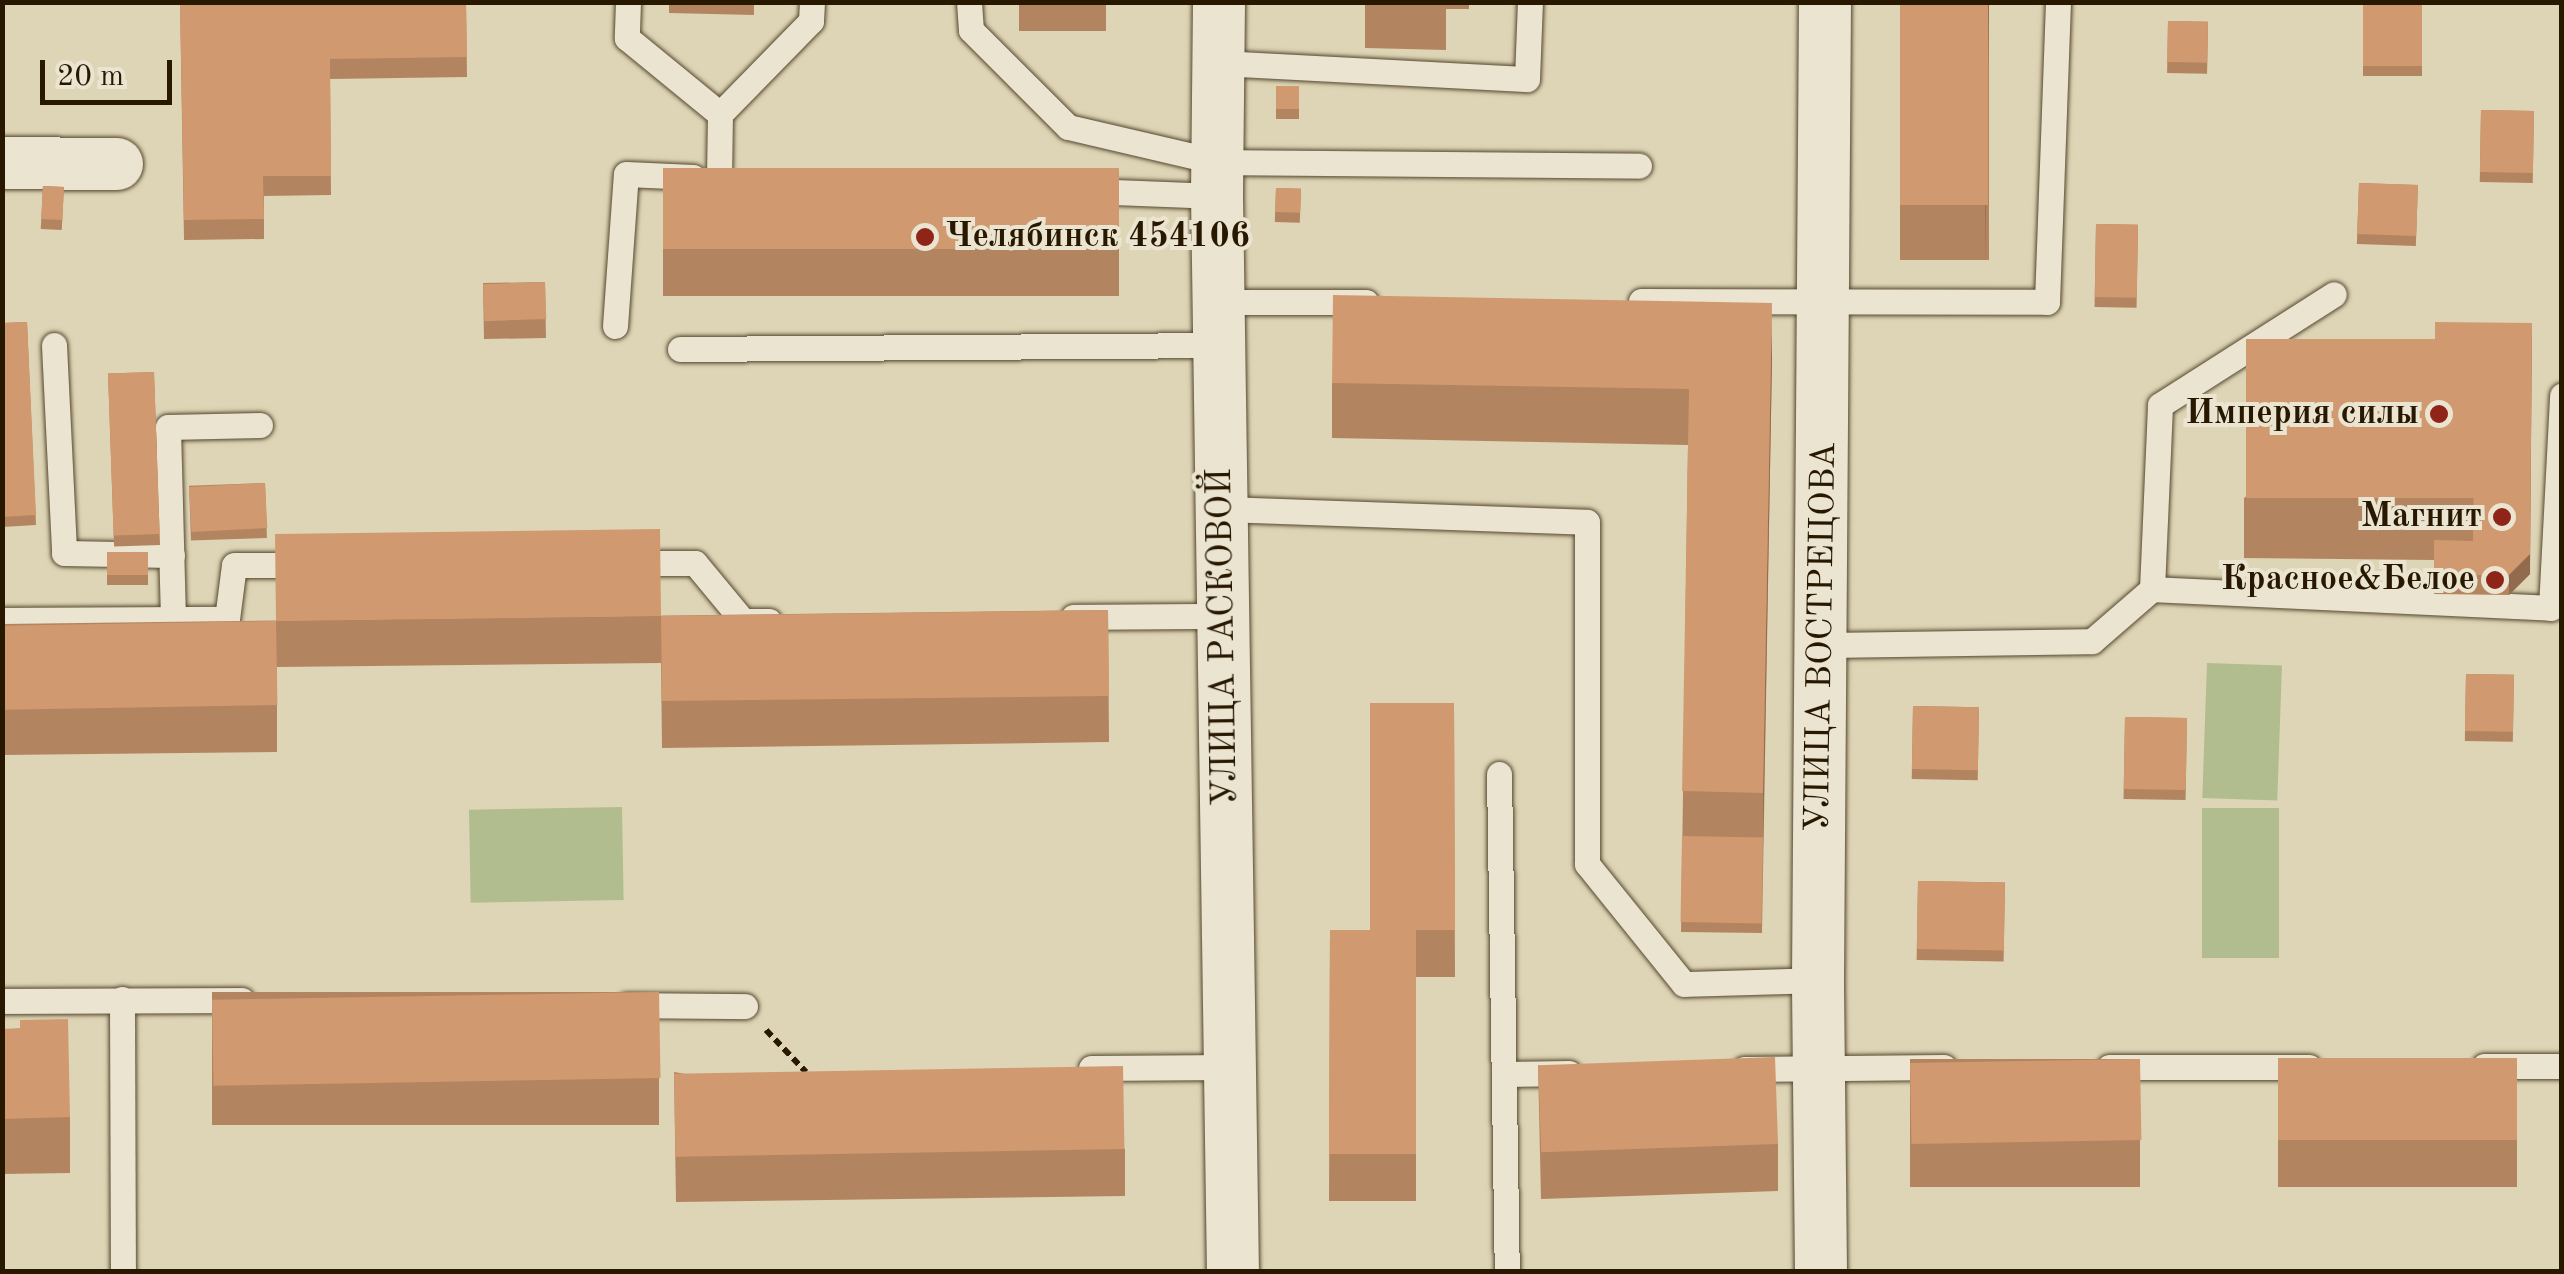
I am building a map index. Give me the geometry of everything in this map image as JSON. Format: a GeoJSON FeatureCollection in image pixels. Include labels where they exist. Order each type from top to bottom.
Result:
{"type":"FeatureCollection","features":[{"type":"Feature","properties":{"kind":"street","name":"УЛИЦА РАСКОВОЙ"},"geometry":{"type":"LineString","coordinates":[[1219,2],[1219,324],[1233,1272]]}},
{"type":"Feature","properties":{"kind":"street","name":"УЛИЦА ВОСТРЕЦОВА"},"geometry":{"type":"LineString","coordinates":[[1822,1272],[1818,980],[1827,301],[1825,2]]}},
{"type":"Feature","properties":{"kind":"street"},"geometry":{"type":"LineString","coordinates":[[2,164],[117,164]]}},
{"type":"Feature","properties":{"kind":"lane"},"geometry":{"type":"LineString","coordinates":[[615,326],[626,174],[729,178],[720,114],[627,38],[628,2]]}},
{"type":"Feature","properties":{"kind":"lane"},"geometry":{"type":"LineString","coordinates":[[720,114],[811,21],[812,2]]}},
{"type":"Feature","properties":{"kind":"lane"},"geometry":{"type":"LineString","coordinates":[[969,2],[971,30],[1068,127],[1218,179]]}},
{"type":"Feature","properties":{"kind":"lane"},"geometry":{"type":"LineString","coordinates":[[1218,63],[1527,79],[1530,2]]}},
{"type":"Feature","properties":{"kind":"lane"},"geometry":{"type":"LineString","coordinates":[[1611,301],[2047,302],[2058,2]]}},
{"type":"Feature","properties":{"kind":"lane"},"geometry":{"type":"LineString","coordinates":[[1058,190],[1218,179],[1639,166]]}},
{"type":"Feature","properties":{"kind":"lane"},"geometry":{"type":"LineString","coordinates":[[2152,589],[2160,405],[2334,294]]}},
{"type":"Feature","properties":{"kind":"lane"},"geometry":{"type":"LineString","coordinates":[[680,349],[1219,324],[1395,302]]}},
{"type":"Feature","properties":{"kind":"lane"},"geometry":{"type":"LineString","coordinates":[[54,345],[64,553],[172,555]]}},
{"type":"Feature","properties":{"kind":"lane"},"geometry":{"type":"LineString","coordinates":[[1822,645],[2092,641],[2152,589],[2552,608],[2562,395]]}},
{"type":"Feature","properties":{"kind":"lane"},"geometry":{"type":"LineString","coordinates":[[173,620],[168,428],[260,425]]}},
{"type":"Feature","properties":{"kind":"lane"},"geometry":{"type":"LineString","coordinates":[[1222,509],[1587,522],[1587,864],[1684,984],[1818,980]]}},
{"type":"Feature","properties":{"kind":"lane"},"geometry":{"type":"LineString","coordinates":[[599,563],[695,563],[742,621],[800,620]]}},
{"type":"Feature","properties":{"kind":"lane"},"geometry":{"type":"LineString","coordinates":[[2,620],[227,619],[234,565],[330,564]]}},
{"type":"Feature","properties":{"kind":"lane"},"geometry":{"type":"LineString","coordinates":[[1050,618],[1224,616]]}},
{"type":"Feature","properties":{"kind":"lane"},"geometry":{"type":"LineString","coordinates":[[1498,774],[1507,1272]]}},
{"type":"Feature","properties":{"kind":"lane"},"geometry":{"type":"LineString","coordinates":[[122,999],[123,1272]]}},
{"type":"Feature","properties":{"kind":"lane"},"geometry":{"type":"LineString","coordinates":[[2,1000],[278,1000]]}},
{"type":"Feature","properties":{"kind":"lane"},"geometry":{"type":"LineString","coordinates":[[609,1005],[745,1006]]}},
{"type":"Feature","properties":{"kind":"lane"},"geometry":{"type":"LineString","coordinates":[[1056,1069],[1230,1066]]}},
{"type":"Feature","properties":{"kind":"lane"},"geometry":{"type":"LineString","coordinates":[[2093,1067],[2327,1066]]}},
{"type":"Feature","properties":{"kind":"lane"},"geometry":{"type":"LineString","coordinates":[[2464,1066],[2562,1066]]}},
{"type":"Feature","properties":{"kind":"lane"},"geometry":{"type":"LineString","coordinates":[[1720,1070],[1976,1067]]}},
{"type":"Feature","properties":{"kind":"lane"},"geometry":{"type":"LineString","coordinates":[[1504,1074],[1602,1072]]}},
{"type":"Feature","properties":{"kind":"path"},"geometry":{"type":"LineString","coordinates":[[745,1006],[806,1072]]}},
{"type":"Feature","properties":{"kind":"green space"},"geometry":{"type":"Polygon","coordinates":[[[2207,663],[2282,666],[2277,801],[2202,798],[2207,663]]]}},
{"type":"Feature","properties":{"kind":"green space"},"geometry":{"type":"Polygon","coordinates":[[[622,807],[624,900],[471,903],[469,810],[622,807]]]}},
{"type":"Feature","properties":{"kind":"green space"},"geometry":{"type":"Polygon","coordinates":[[[2202,808],[2279,808],[2279,958],[2202,958],[2202,808]]]}},
{"type":"Feature","properties":{"kind":"building"},"geometry":{"type":"Polygon","coordinates":[[[180,2],[466,2],[467,57],[330,59],[331,176],[263,176],[264,219],[184,220],[180,2]]]}},
{"type":"Feature","properties":{"kind":"building"},"geometry":{"type":"Polygon","coordinates":[[[1900,2],[1988,2],[1988,205],[1900,205],[1900,2]]]}},
{"type":"Feature","properties":{"kind":"building"},"geometry":{"type":"Polygon","coordinates":[[[2363,2],[2422,2],[2422,66],[2363,66],[2363,2]]]}},
{"type":"Feature","properties":{"kind":"building"},"geometry":{"type":"Polygon","coordinates":[[[2168,21],[2208,22],[2207,63],[2167,62],[2168,21]]]}},
{"type":"Feature","properties":{"kind":"building"},"geometry":{"type":"Polygon","coordinates":[[[1276,86],[1299,86],[1299,109],[1276,109],[1276,86]]]}},
{"type":"Feature","properties":{"kind":"building"},"geometry":{"type":"Polygon","coordinates":[[[2481,110],[2534,111],[2533,173],[2480,172],[2481,110]]]}},
{"type":"Feature","properties":{"kind":"building"},"geometry":{"type":"Polygon","coordinates":[[[663,168],[1119,168],[1119,249],[663,249],[663,168]]]}},
{"type":"Feature","properties":{"kind":"building"},"geometry":{"type":"Polygon","coordinates":[[[2359,183],[2418,185],[2416,236],[2357,234],[2359,183]]]}},
{"type":"Feature","properties":{"kind":"building"},"geometry":{"type":"Polygon","coordinates":[[[43,186],[64,187],[62,220],[41,219],[43,186]]]}},
{"type":"Feature","properties":{"kind":"building"},"geometry":{"type":"Polygon","coordinates":[[[1276,188],[1301,189],[1300,213],[1275,212],[1276,188]]]}},
{"type":"Feature","properties":{"kind":"building"},"geometry":{"type":"Polygon","coordinates":[[[2096,224],[2138,225],[2137,298],[2095,297],[2096,224]]]}},
{"type":"Feature","properties":{"kind":"building"},"geometry":{"type":"Polygon","coordinates":[[[545,282],[546,319],[484,321],[483,284],[545,282]]]}},
{"type":"Feature","properties":{"kind":"building"},"geometry":{"type":"Polygon","coordinates":[[[1333,295],[1772,303],[1763,793],[1682,791],[1689,389],[1332,383],[1333,295]]]}},
{"type":"Feature","properties":{"kind":"building"},"geometry":{"type":"Polygon","coordinates":[[[27,322],[36,515],[2,517],[2,323],[27,322]]]}},
{"type":"Feature","properties":{"kind":"building"},"geometry":{"type":"Polygon","coordinates":[[[2435,322],[2532,323],[2530,554],[2509,575],[2434,575],[2434,540],[2473,541],[2475,380],[2475,340],[2435,340],[2435,322]]]}},
{"type":"Feature","properties":{"kind":"building"},"geometry":{"type":"Polygon","coordinates":[[[2246,339],[2475,339],[2475,498],[2246,498],[2246,339]]]}},
{"type":"Feature","properties":{"kind":"building"},"geometry":{"type":"Polygon","coordinates":[[[154,372],[160,534],[114,536],[108,374],[154,372]]]}},
{"type":"Feature","properties":{"kind":"building"},"geometry":{"type":"Polygon","coordinates":[[[265,483],[267,528],[191,532],[189,487],[265,483]]]}},
{"type":"Feature","properties":{"kind":"building"},"geometry":{"type":"Polygon","coordinates":[[[660,529],[661,616],[276,621],[275,534],[660,529]]]}},
{"type":"Feature","properties":{"kind":"building"},"geometry":{"type":"Polygon","coordinates":[[[107,552],[148,552],[148,575],[107,575],[107,552]]]}},
{"type":"Feature","properties":{"kind":"building"},"geometry":{"type":"Polygon","coordinates":[[[1108,610],[1109,696],[662,701],[661,616],[1108,610]]]}},
{"type":"Feature","properties":{"kind":"building"},"geometry":{"type":"Polygon","coordinates":[[[276,621],[277,705],[4,710],[2,626],[276,621]]]}},
{"type":"Feature","properties":{"kind":"building"},"geometry":{"type":"Polygon","coordinates":[[[2466,674],[2514,675],[2513,732],[2465,731],[2466,674]]]}},
{"type":"Feature","properties":{"kind":"building"},"geometry":{"type":"Polygon","coordinates":[[[1370,703],[1454,703],[1455,930],[1416,930],[1416,1154],[1329,1154],[1330,930],[1370,930],[1370,703]]]}},
{"type":"Feature","properties":{"kind":"building"},"geometry":{"type":"Polygon","coordinates":[[[1913,706],[1979,707],[1978,770],[1912,769],[1913,706]]]}},
{"type":"Feature","properties":{"kind":"building"},"geometry":{"type":"Polygon","coordinates":[[[2125,717],[2187,718],[2186,790],[2124,789],[2125,717]]]}},
{"type":"Feature","properties":{"kind":"building"},"geometry":{"type":"Polygon","coordinates":[[[1682,836],[1763,837],[1761,923],[1680,922],[1682,836]]]}},
{"type":"Feature","properties":{"kind":"building"},"geometry":{"type":"Polygon","coordinates":[[[1918,881],[2005,883],[2004,951],[1917,949],[1918,881]]]}},
{"type":"Feature","properties":{"kind":"building"},"geometry":{"type":"Polygon","coordinates":[[[659,992],[661,1078],[214,1086],[212,1000],[659,992]]]}},
{"type":"Feature","properties":{"kind":"building"},"geometry":{"type":"Polygon","coordinates":[[[68,1019],[70,1117],[2,1119],[2,1029],[20,1028],[20,1020],[68,1019]]]}},
{"type":"Feature","properties":{"kind":"building"},"geometry":{"type":"Polygon","coordinates":[[[1775,1057],[1778,1144],[1541,1152],[1538,1065],[1775,1057]]]}},
{"type":"Feature","properties":{"kind":"building"},"geometry":{"type":"Polygon","coordinates":[[[2278,1058],[2517,1058],[2517,1140],[2278,1140],[2278,1058]]]}},
{"type":"Feature","properties":{"kind":"building"},"geometry":{"type":"Polygon","coordinates":[[[2140,1059],[2141,1140],[1911,1144],[1910,1063],[2140,1059]]]}},
{"type":"Feature","properties":{"kind":"building"},"geometry":{"type":"Polygon","coordinates":[[[1123,1066],[1124,1149],[676,1157],[674,1074],[1123,1066]]]}},
{"type":"Feature","properties":{"kind":"place","name":"Челябинск 454106"},"geometry":{"type":"Point","coordinates":[925,237]}},
{"type":"Feature","properties":{"kind":"place","name":"Империя силы"},"geometry":{"type":"Point","coordinates":[2439,414]}},
{"type":"Feature","properties":{"kind":"place","name":"Магнит"},"geometry":{"type":"Point","coordinates":[2502,517]}},
{"type":"Feature","properties":{"kind":"place","name":"Красное&Белое"},"geometry":{"type":"Point","coordinates":[2495,580]}}]}
